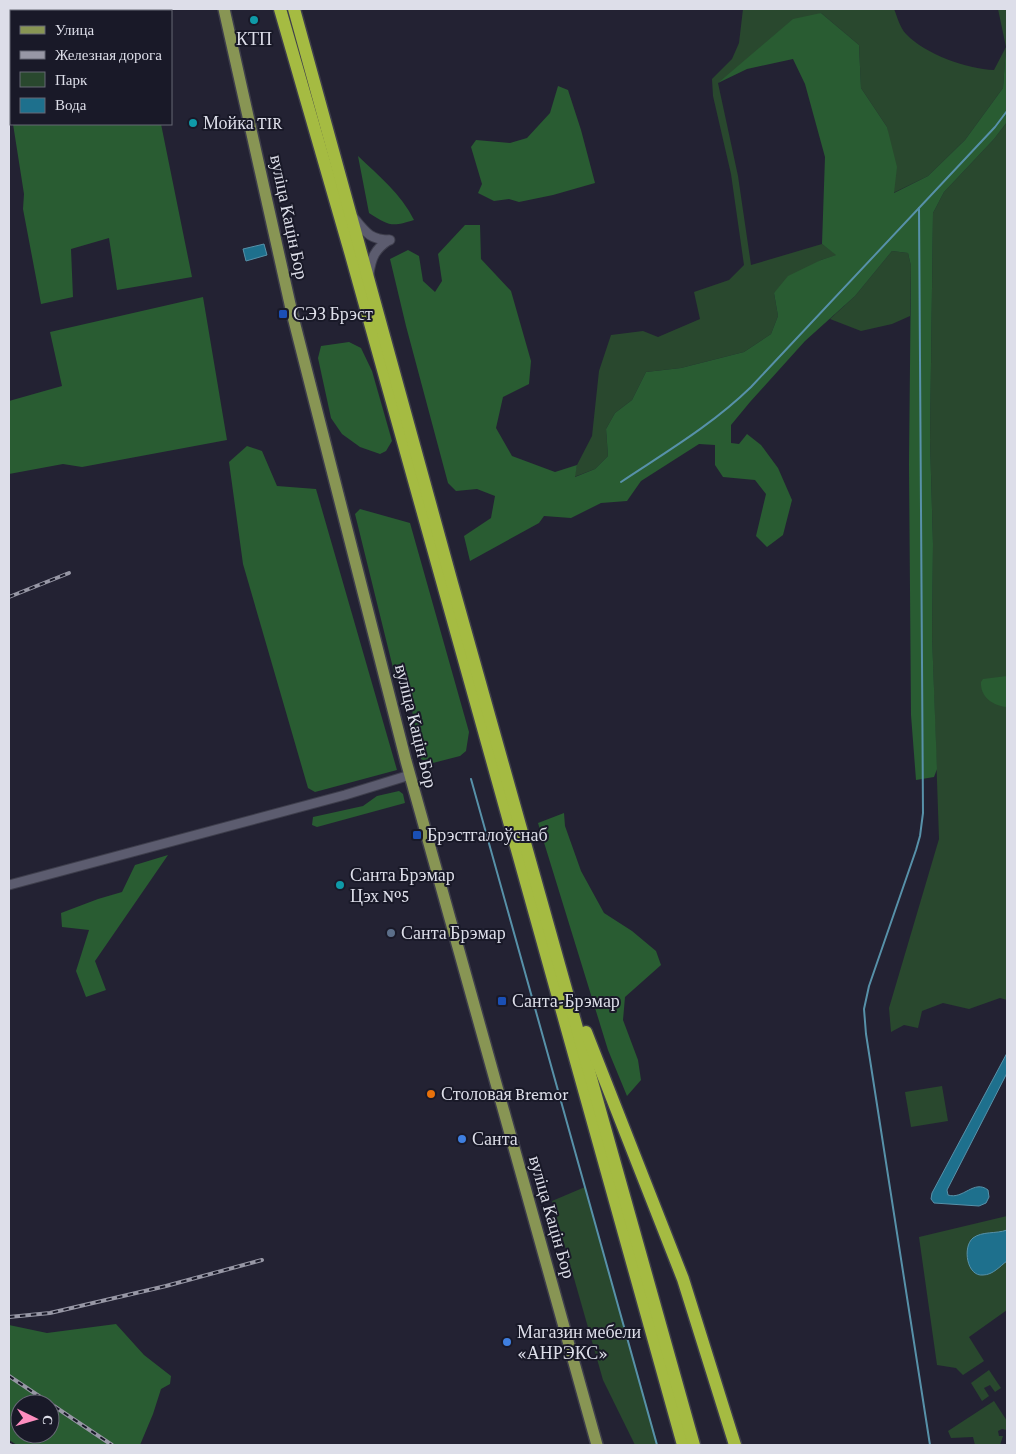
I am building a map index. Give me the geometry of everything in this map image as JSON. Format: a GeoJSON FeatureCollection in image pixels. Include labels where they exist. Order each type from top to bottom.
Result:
{"type":"FeatureCollection","features":[{"type":"Feature","properties":{"kind":"highway"},"geometry":{"type":"LineString","coordinates":[[280,9],[683,1445]]}},
{"type":"Feature","properties":{"kind":"highway"},"geometry":{"type":"LineString","coordinates":[[294,9],[694,1445]]}},
{"type":"Feature","properties":{"kind":"highway"},"geometry":{"type":"LineString","coordinates":[[557,955],[683,1279],[735,1445]]}},
{"type":"Feature","properties":{"kind":"main road","name":"вуліца Кацін Бор"},"geometry":{"type":"LineString","coordinates":[[224,9],[292,313],[410,775],[597,1445]]}},
{"type":"Feature","properties":{"kind":"street"},"geometry":{"type":"LineString","coordinates":[[350,212],[366,233],[373,238],[390,240],[376,250],[369,282]]}},
{"type":"Feature","properties":{"kind":"street"},"geometry":{"type":"LineString","coordinates":[[9,885],[336,798],[410,775]]}},
{"type":"Feature","properties":{"kind":"green space"},"geometry":{"type":"Polygon","coordinates":[[[743,9],[894,9],[904,31],[924,48],[959,63],[994,70],[1006,47],[998,9],[1007,9],[1007,47],[1003,88],[965,140],[928,176],[893,193],[887,127],[861,88],[859,45],[821,13],[718,83],[738,176],[751,265],[822,244],[837,255],[821,260],[774,293],[778,316],[771,334],[744,352],[681,368],[646,372],[632,400],[615,413],[606,429],[608,456],[595,469],[574,477],[577,465],[592,436],[599,371],[611,335],[643,331],[658,337],[700,319],[694,292],[729,280],[744,265],[731,174],[713,96],[712,79],[732,59],[739,43],[743,9]]]}},
{"type":"Feature","properties":{"kind":"green space"},"geometry":{"type":"Polygon","coordinates":[[[821,13],[859,45],[861,88],[887,127],[897,167],[894,193],[928,176],[965,140],[1003,88],[1007,47],[1007,122],[994,139],[944,192],[933,213],[930,440],[933,544],[932,635],[937,769],[934,777],[916,780],[911,715],[909,464],[911,266],[908,253],[892,251],[855,296],[805,341],[731,425],[731,443],[739,444],[747,434],[761,445],[778,468],[792,500],[783,535],[767,547],[756,536],[766,494],[755,480],[723,477],[715,465],[715,445],[699,444],[641,481],[627,501],[601,503],[571,518],[544,516],[539,523],[470,561],[464,536],[491,518],[495,496],[477,489],[456,491],[448,483],[390,259],[408,250],[419,256],[423,281],[435,292],[442,281],[438,254],[465,225],[480,225],[481,259],[511,291],[531,361],[529,384],[503,397],[496,428],[512,456],[555,472],[577,465],[575,477],[595,469],[608,456],[606,429],[615,413],[632,400],[646,372],[681,368],[744,352],[771,334],[778,316],[774,293],[788,276],[836,255],[822,244],[825,157],[805,84],[793,59],[747,69],[718,83],[793,19],[821,13]]]}},
{"type":"Feature","properties":{"kind":"green space"},"geometry":{"type":"Polygon","coordinates":[[[10,65],[10,108],[9,100],[10,65]]]}},
{"type":"Feature","properties":{"kind":"green space"},"geometry":{"type":"Polygon","coordinates":[[[558,86],[568,90],[595,183],[519,202],[509,199],[494,201],[478,193],[482,184],[471,147],[476,140],[510,143],[527,138],[550,113],[558,86]]]}},
{"type":"Feature","properties":{"kind":"green space"},"geometry":{"type":"Polygon","coordinates":[[[1007,122],[1007,1000],[1000,998],[969,1009],[943,1003],[922,1011],[918,1028],[904,1025],[891,1032],[889,1008],[939,839],[932,635],[933,544],[930,440],[933,213],[944,192],[994,139],[1007,122]]]}},
{"type":"Feature","properties":{"kind":"green space"},"geometry":{"type":"Polygon","coordinates":[[[13,125],[161,125],[192,277],[117,290],[109,238],[71,249],[73,297],[41,304],[23,209],[24,194],[13,125]]]}},
{"type":"Feature","properties":{"kind":"green space"},"geometry":{"type":"Polygon","coordinates":[[[358,156],[382,178],[403,202],[414,220],[400,224],[391,224],[381,221],[369,213],[358,156]]]}},
{"type":"Feature","properties":{"kind":"green space"},"geometry":{"type":"Polygon","coordinates":[[[892,251],[908,253],[911,266],[910,316],[892,324],[861,331],[830,319],[855,296],[892,251]]]}},
{"type":"Feature","properties":{"kind":"green space"},"geometry":{"type":"Polygon","coordinates":[[[203,297],[227,440],[82,467],[63,464],[9,474],[9,401],[62,386],[50,332],[203,297]]]}},
{"type":"Feature","properties":{"kind":"green space"},"geometry":{"type":"Polygon","coordinates":[[[349,342],[361,348],[372,371],[392,441],[386,451],[380,454],[360,447],[342,434],[331,418],[318,358],[321,346],[349,342]]]}},
{"type":"Feature","properties":{"kind":"green space"},"geometry":{"type":"Polygon","coordinates":[[[247,446],[262,451],[277,486],[316,489],[397,770],[315,792],[308,788],[243,564],[229,462],[247,446]]]}},
{"type":"Feature","properties":{"kind":"green space"},"geometry":{"type":"Polygon","coordinates":[[[360,509],[410,523],[469,732],[466,751],[460,756],[429,764],[421,759],[412,710],[395,676],[355,514],[360,509]]]}},
{"type":"Feature","properties":{"kind":"green space"},"geometry":{"type":"Polygon","coordinates":[[[1007,676],[1007,707],[997,705],[988,700],[981,687],[981,682],[983,679],[1007,676]]]}},
{"type":"Feature","properties":{"kind":"green space"},"geometry":{"type":"Polygon","coordinates":[[[399,791],[403,794],[405,803],[317,827],[312,825],[313,817],[363,806],[377,796],[399,791]]]}},
{"type":"Feature","properties":{"kind":"green space"},"geometry":{"type":"Polygon","coordinates":[[[564,813],[565,826],[581,871],[604,913],[632,931],[656,951],[661,965],[625,997],[623,1020],[638,1060],[641,1080],[627,1096],[608,1050],[538,823],[564,813]]]}},
{"type":"Feature","properties":{"kind":"green space"},"geometry":{"type":"Polygon","coordinates":[[[168,855],[95,961],[106,990],[86,997],[76,971],[89,930],[62,927],[61,913],[122,892],[135,865],[168,855]]]}},
{"type":"Feature","properties":{"kind":"green space"},"geometry":{"type":"Polygon","coordinates":[[[942,1086],[948,1121],[911,1127],[905,1092],[942,1086]]]}},
{"type":"Feature","properties":{"kind":"green space"},"geometry":{"type":"Polygon","coordinates":[[[585,1187],[658,1445],[635,1445],[603,1380],[552,1201],[585,1187]]]}},
{"type":"Feature","properties":{"kind":"green space"},"geometry":{"type":"Polygon","coordinates":[[[1007,1216],[1007,1310],[969,1337],[984,1361],[963,1375],[956,1368],[937,1365],[919,1237],[1007,1216]]]}},
{"type":"Feature","properties":{"kind":"green space"},"geometry":{"type":"Polygon","coordinates":[[[116,1324],[144,1355],[171,1376],[170,1384],[161,1389],[140,1445],[15,1444],[60,1444],[60,1394],[10,1394],[9,1440],[9,1325],[47,1333],[116,1324]]]}},
{"type":"Feature","properties":{"kind":"green space"},"geometry":{"type":"Polygon","coordinates":[[[989,1370],[1001,1388],[995,1392],[990,1385],[984,1388],[989,1396],[982,1401],[971,1383],[989,1370]]]}},
{"type":"Feature","properties":{"kind":"green space"},"geometry":{"type":"Polygon","coordinates":[[[994,1401],[1007,1421],[1007,1430],[1002,1429],[998,1431],[999,1436],[1003,1436],[1000,1445],[975,1445],[973,1437],[951,1438],[948,1431],[994,1401]]]}},
{"type":"Feature","properties":{"kind":"water"},"geometry":{"type":"Polygon","coordinates":[[[264,244],[267,255],[246,261],[243,249],[264,244]]]}},
{"type":"Feature","properties":{"kind":"water"},"geometry":{"type":"Polygon","coordinates":[[[1007,1053],[1007,1073],[947,1190],[948,1195],[953,1196],[973,1188],[983,1187],[988,1190],[989,1197],[986,1203],[979,1206],[934,1203],[931,1199],[932,1193],[1007,1053]]]}},
{"type":"Feature","properties":{"kind":"water"},"geometry":{"type":"Polygon","coordinates":[[[1007,1230],[1007,1261],[987,1275],[978,1274],[973,1271],[967,1254],[973,1238],[981,1234],[1007,1230]]]}},
{"type":"Feature","properties":{"kind":"waterway"},"geometry":{"type":"LineString","coordinates":[[621,482],[705,426],[751,387],[995,127],[1007,111]]}},
{"type":"Feature","properties":{"kind":"waterway"},"geometry":{"type":"LineString","coordinates":[[919,208],[923,813],[916,850],[869,986],[864,1009],[866,1034],[930,1445]]}},
{"type":"Feature","properties":{"kind":"waterway"},"geometry":{"type":"LineString","coordinates":[[471,779],[657,1445]]}},
{"type":"Feature","properties":{"kind":"railway"},"geometry":{"type":"LineString","coordinates":[[9,597],[69,573]]}},
{"type":"Feature","properties":{"kind":"railway"},"geometry":{"type":"LineString","coordinates":[[9,1317],[50,1313],[166,1286],[262,1260]]}},
{"type":"Feature","properties":{"kind":"railway"},"geometry":{"type":"LineString","coordinates":[[9,1376],[112,1445]]}},
{"type":"Feature","properties":{"kind":"place","name":"КТП"},"geometry":{"type":"Point","coordinates":[254,20]}},
{"type":"Feature","properties":{"kind":"place","name":"Мойка TIR"},"geometry":{"type":"Point","coordinates":[193,123]}},
{"type":"Feature","properties":{"kind":"place","name":"СЭЗ Брэст"},"geometry":{"type":"Point","coordinates":[283,314]}},
{"type":"Feature","properties":{"kind":"place","name":"Брэстгалоўснаб"},"geometry":{"type":"Point","coordinates":[417,835]}},
{"type":"Feature","properties":{"kind":"place","name":"Санта Брэмар Цэх №5"},"geometry":{"type":"Point","coordinates":[340,885]}},
{"type":"Feature","properties":{"kind":"place","name":"Санта Брэмар"},"geometry":{"type":"Point","coordinates":[391,933]}},
{"type":"Feature","properties":{"kind":"place","name":"Санта-Брэмар"},"geometry":{"type":"Point","coordinates":[502,1001]}},
{"type":"Feature","properties":{"kind":"place","name":"Столовая Bremor"},"geometry":{"type":"Point","coordinates":[431,1094]}},
{"type":"Feature","properties":{"kind":"place","name":"Санта"},"geometry":{"type":"Point","coordinates":[462,1139]}},
{"type":"Feature","properties":{"kind":"place","name":"Магазин мебели «АНРЭКС»"},"geometry":{"type":"Point","coordinates":[507,1342]}}]}
